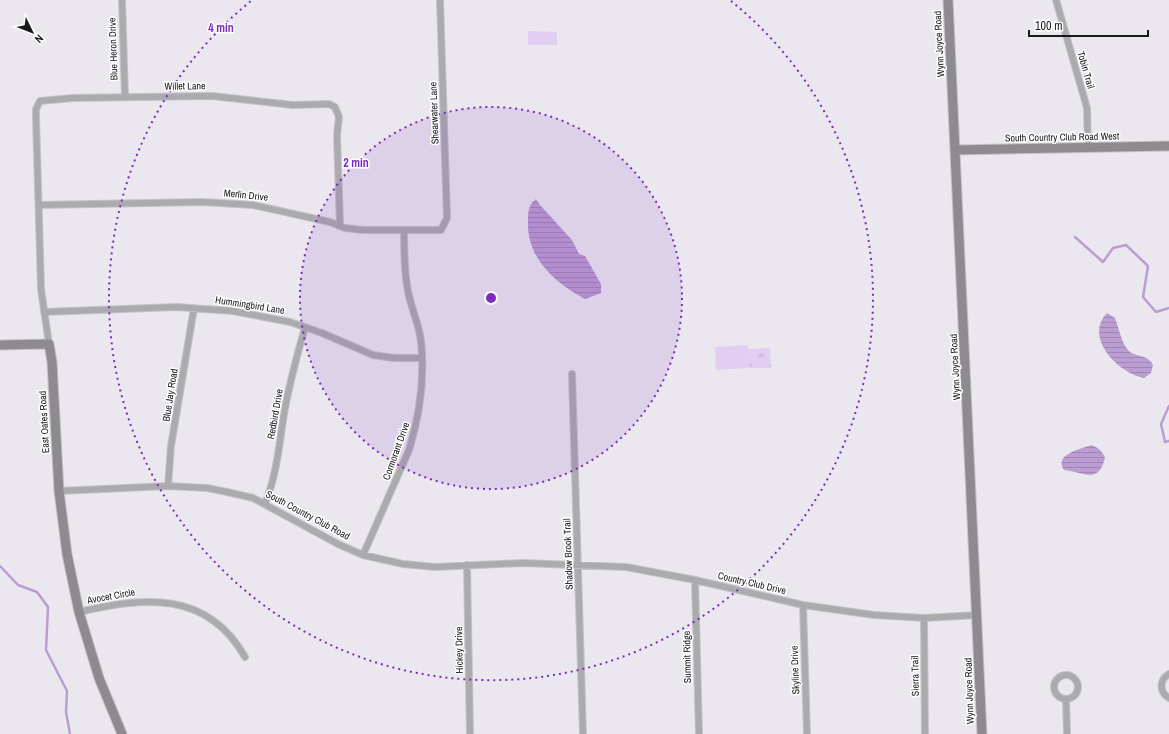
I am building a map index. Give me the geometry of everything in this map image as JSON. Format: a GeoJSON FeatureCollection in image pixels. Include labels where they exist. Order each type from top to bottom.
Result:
{"type":"FeatureCollection","features":[{"type":"Feature","properties":{"kind":"street","name":"Blue Heron Drive"},"geometry":{"type":"LineString","coordinates":[[122,0],[125,97]]}},
{"type":"Feature","properties":{"kind":"street","name":"Shearwater Lane"},"geometry":{"type":"LineString","coordinates":[[440,0],[447,218],[444,224]]}},
{"type":"Feature","properties":{"kind":"street","name":"Wynn Joyce Road"},"geometry":{"type":"LineString","coordinates":[[948,0],[982,734]]}},
{"type":"Feature","properties":{"kind":"street","name":"Tobin Trail"},"geometry":{"type":"LineString","coordinates":[[1056,0],[1087,108],[1088,147]]}},
{"type":"Feature","properties":{"kind":"street","name":"Willet Lane"},"geometry":{"type":"LineString","coordinates":[[40,101],[125,97],[212,96],[293,105],[330,104],[335,108],[339,118],[337,135],[340,226]]}},
{"type":"Feature","properties":{"kind":"street","name":"East Oates Road"},"geometry":{"type":"LineString","coordinates":[[40,101],[36,109],[36,118],[41,289],[52,362],[59,491],[67,554],[79,612],[99,678],[122,734]]}},
{"type":"Feature","properties":{"kind":"street","name":"South Country Club Road West"},"geometry":{"type":"LineString","coordinates":[[955,150],[1169,146]]}},
{"type":"Feature","properties":{"kind":"street","name":"Merlin Drive"},"geometry":{"type":"LineString","coordinates":[[39,205],[202,202],[253,204],[310,217],[340,226],[363,230],[441,230],[444,224]]}},
{"type":"Feature","properties":{"kind":"street","name":"Cormorant Drive"},"geometry":{"type":"LineString","coordinates":[[363,555],[409,450],[415,432],[421,396],[422,358],[419,333],[406,280],[404,230]]}},
{"type":"Feature","properties":{"kind":"street","name":"Hummingbird Lane"},"geometry":{"type":"LineString","coordinates":[[44,312],[67,310],[194,308],[254,314],[305,327],[373,355],[394,358],[422,358]]}},
{"type":"Feature","properties":{"kind":"street","name":"Blue Jay Road"},"geometry":{"type":"LineString","coordinates":[[168,486],[171,446],[194,308]]}},
{"type":"Feature","properties":{"kind":"street","name":"Redbird Drive"},"geometry":{"type":"LineString","coordinates":[[265,504],[277,465],[284,414],[305,327]]}},
{"type":"Feature","properties":{"kind":"street"},"geometry":{"type":"LineString","coordinates":[[0,345],[49,344]]}},
{"type":"Feature","properties":{"kind":"street","name":"Shadow Brook Trail"},"geometry":{"type":"LineString","coordinates":[[572,374],[583,734]]}},
{"type":"Feature","properties":{"kind":"street","name":"South Country Club Road"},"geometry":{"type":"LineString","coordinates":[[59,491],[168,486],[207,488],[253,498],[338,544],[363,555],[403,564],[435,567],[523,563]]}},
{"type":"Feature","properties":{"kind":"street","name":"Country Club Drive"},"geometry":{"type":"LineString","coordinates":[[523,563],[626,567],[694,580],[803,605],[874,615],[924,618],[977,615]]}},
{"type":"Feature","properties":{"kind":"street","name":"Hickey Drive"},"geometry":{"type":"LineString","coordinates":[[467,565],[470,734]]}},
{"type":"Feature","properties":{"kind":"street","name":"Summit Ridge"},"geometry":{"type":"LineString","coordinates":[[694,580],[699,734]]}},
{"type":"Feature","properties":{"kind":"street","name":"Avocet Circle"},"geometry":{"type":"LineString","coordinates":[[79,612],[137,601],[178,605],[194,610],[227,632],[235,640],[245,657]]}},
{"type":"Feature","properties":{"kind":"street","name":"Skyline Drive"},"geometry":{"type":"LineString","coordinates":[[803,605],[807,734]]}},
{"type":"Feature","properties":{"kind":"street","name":"Sierra Trail"},"geometry":{"type":"LineString","coordinates":[[924,618],[925,734]]}},
{"type":"Feature","properties":{"kind":"street"},"geometry":{"type":"LineString","coordinates":[[1169,674],[1164,678],[1161,685],[1163,693],[1169,698]]}},
{"type":"Feature","properties":{"kind":"street"},"geometry":{"type":"LineString","coordinates":[[1065,675],[1072,676],[1078,686],[1076,694],[1066,699],[1056,693],[1054,685],[1057,678],[1065,675]]}},
{"type":"Feature","properties":{"kind":"street"},"geometry":{"type":"LineString","coordinates":[[1066,699],[1067,734]]}},
{"type":"Feature","properties":{"kind":"green space"},"geometry":{"type":"Polygon","coordinates":[[[528,31],[557,32],[557,45],[528,45],[528,31]]]}},
{"type":"Feature","properties":{"kind":"green space"},"geometry":{"type":"Polygon","coordinates":[[[748,345],[749,368],[716,370],[715,347],[748,345]]]}},
{"type":"Feature","properties":{"kind":"green space"},"geometry":{"type":"Polygon","coordinates":[[[770,348],[771,368],[749,368],[748,349],[770,348]]]}},
{"type":"Feature","properties":{"kind":"shaded area"},"geometry":{"type":"Polygon","coordinates":[[[536,199],[572,240],[579,254],[585,256],[601,284],[601,293],[585,299],[563,285],[544,268],[532,246],[529,234],[529,208],[536,199]]]}},
{"type":"Feature","properties":{"kind":"shaded area"},"geometry":{"type":"Polygon","coordinates":[[[1107,313],[1115,318],[1126,348],[1135,355],[1148,359],[1153,365],[1151,373],[1144,378],[1124,370],[1107,353],[1099,333],[1101,323],[1107,313]]]}},
{"type":"Feature","properties":{"kind":"shaded area"},"geometry":{"type":"Polygon","coordinates":[[[1091,445],[1100,450],[1105,458],[1098,472],[1089,475],[1064,470],[1062,460],[1065,456],[1076,450],[1091,445]]]}},
{"type":"Feature","properties":{"kind":"waterway"},"geometry":{"type":"LineString","coordinates":[[1075,237],[1103,262],[1113,248],[1126,245],[1148,266],[1143,297],[1156,312],[1169,308]]}},
{"type":"Feature","properties":{"kind":"waterway"},"geometry":{"type":"LineString","coordinates":[[1169,406],[1161,424],[1165,442],[1169,441]]}},
{"type":"Feature","properties":{"kind":"waterway"},"geometry":{"type":"LineString","coordinates":[[0,566],[18,585],[37,592],[48,607],[46,650],[67,691],[66,712],[70,734]]}}]}
